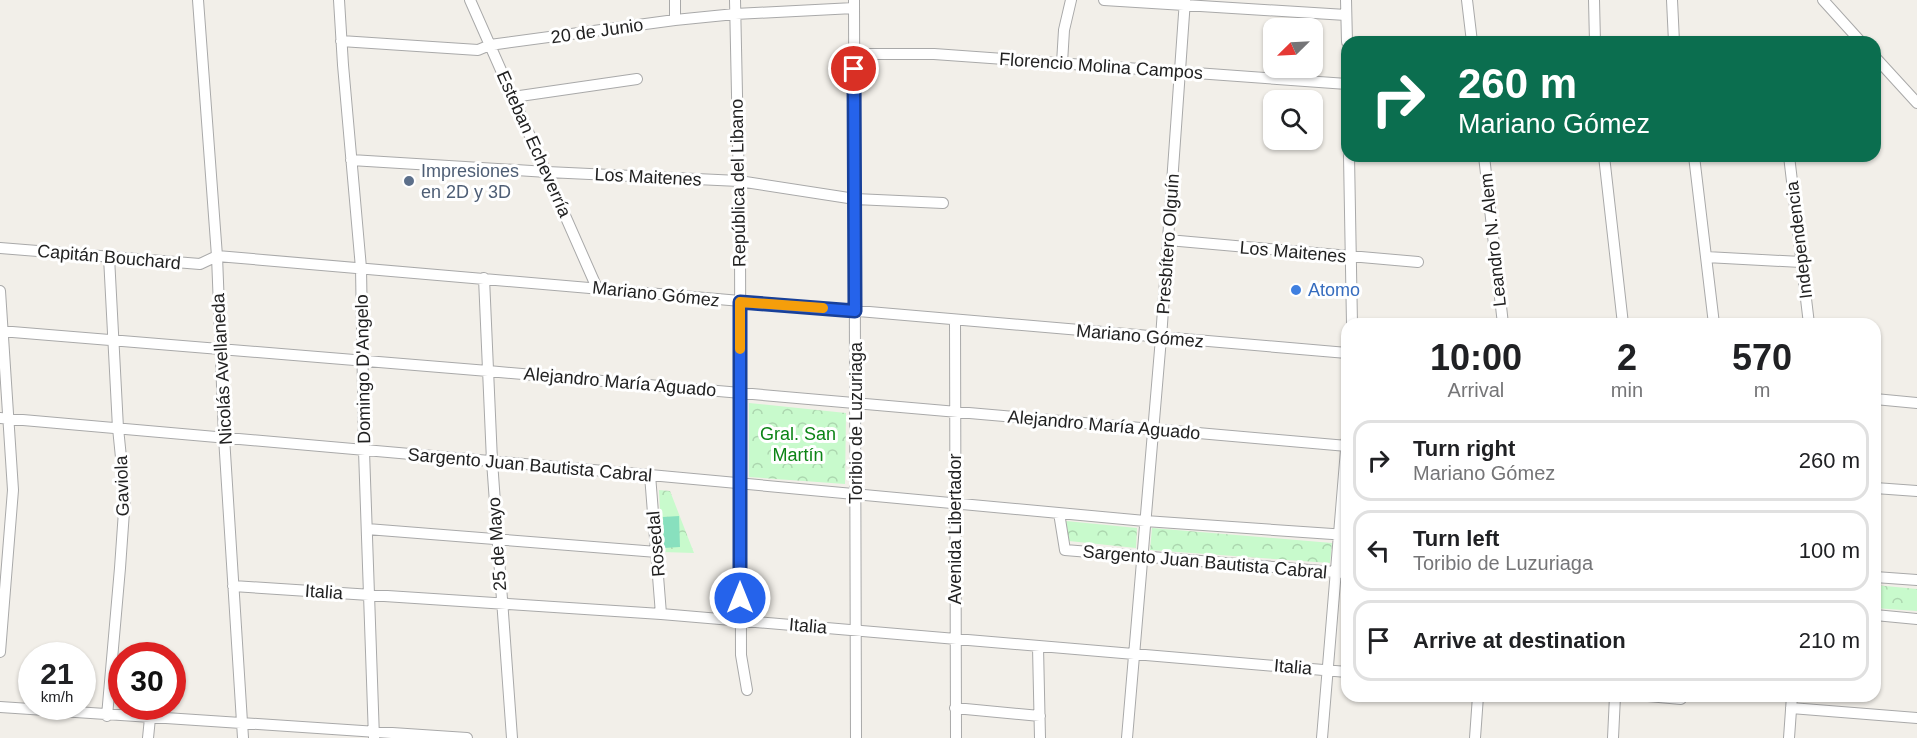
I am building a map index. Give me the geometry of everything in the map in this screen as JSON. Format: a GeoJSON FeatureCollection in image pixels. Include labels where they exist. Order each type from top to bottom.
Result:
{"type":"FeatureCollection","features":[{"type":"Feature","properties":{"kind":"street","name":"Nicolás Avellaneda"},"geometry":{"type":"LineString","coordinates":[[198,0],[216,256],[224,437],[243,738]]}},
{"type":"Feature","properties":{"kind":"street","name":"Domingo D'Angelo"},"geometry":{"type":"LineString","coordinates":[[339,0],[361,268],[364,451],[374,735]]}},
{"type":"Feature","properties":{"kind":"street","name":"Esteban Echeverría"},"geometry":{"type":"LineString","coordinates":[[470,0],[597,288]]}},
{"type":"Feature","properties":{"kind":"street"},"geometry":{"type":"LineString","coordinates":[[675,0],[675,20]]}},
{"type":"Feature","properties":{"kind":"street","name":"República del Libano"},"geometry":{"type":"LineString","coordinates":[[735,0],[740,302],[740,621],[741,655],[747,690]]}},
{"type":"Feature","properties":{"kind":"street"},"geometry":{"type":"LineString","coordinates":[[1062,63],[1064,30],[1071,0]]}},
{"type":"Feature","properties":{"kind":"street"},"geometry":{"type":"LineString","coordinates":[[1104,0],[1185,3],[1346,15]]}},
{"type":"Feature","properties":{"kind":"street"},"geometry":{"type":"LineString","coordinates":[[1346,0],[1347,36]]}},
{"type":"Feature","properties":{"kind":"street"},"geometry":{"type":"LineString","coordinates":[[1467,0],[1471,36]]}},
{"type":"Feature","properties":{"kind":"street"},"geometry":{"type":"LineString","coordinates":[[1593,0],[1595,36]]}},
{"type":"Feature","properties":{"kind":"street"},"geometry":{"type":"LineString","coordinates":[[1672,0],[1674,36]]}},
{"type":"Feature","properties":{"kind":"street"},"geometry":{"type":"LineString","coordinates":[[1823,0],[1856,36]]}},
{"type":"Feature","properties":{"kind":"street","name":"Presbítero Olguín"},"geometry":{"type":"LineString","coordinates":[[1127,738],[1161,338],[1185,3]]}},
{"type":"Feature","properties":{"kind":"street","name":"20 de Junio"},"geometry":{"type":"LineString","coordinates":[[341,41],[478,50],[490,45],[675,20],[854,4]]}},
{"type":"Feature","properties":{"kind":"street","name":"Toribio de Luzuriaga"},"geometry":{"type":"LineString","coordinates":[[854,4],[856,738]]}},
{"type":"Feature","properties":{"kind":"street","name":"Florencio Molina Campos"},"geometry":{"type":"LineString","coordinates":[[854,54],[934,54],[1341,84]]}},
{"type":"Feature","properties":{"kind":"street"},"geometry":{"type":"LineString","coordinates":[[1881,64],[1917,103]]}},
{"type":"Feature","properties":{"kind":"street"},"geometry":{"type":"LineString","coordinates":[[513,97],[637,79]]}},
{"type":"Feature","properties":{"kind":"street","name":"Los Maitenes"},"geometry":{"type":"LineString","coordinates":[[351,160],[739,181],[855,199],[943,203]]}},
{"type":"Feature","properties":{"kind":"street"},"geometry":{"type":"LineString","coordinates":[[1349,162],[1352,318]]}},
{"type":"Feature","properties":{"kind":"street","name":"Leandro N. Alem"},"geometry":{"type":"LineString","coordinates":[[1485,162],[1502,318]]}},
{"type":"Feature","properties":{"kind":"street"},"geometry":{"type":"LineString","coordinates":[[1605,162],[1622,318]]}},
{"type":"Feature","properties":{"kind":"street"},"geometry":{"type":"LineString","coordinates":[[1695,162],[1713,318]]}},
{"type":"Feature","properties":{"kind":"street","name":"Independencia"},"geometry":{"type":"LineString","coordinates":[[1790,162],[1808,318]]}},
{"type":"Feature","properties":{"kind":"street","name":"Los Maitenes"},"geometry":{"type":"LineString","coordinates":[[1168,240],[1418,262]]}},
{"type":"Feature","properties":{"kind":"street","name":"Capitán Bouchard"},"geometry":{"type":"LineString","coordinates":[[0,248],[200,264],[216,256]]}},
{"type":"Feature","properties":{"kind":"street","name":"Mariano Gómez"},"geometry":{"type":"LineString","coordinates":[[216,256],[1341,353]]}},
{"type":"Feature","properties":{"kind":"street","name":"Gaviola"},"geometry":{"type":"LineString","coordinates":[[106,716],[125,497],[118,428],[109,257]]}},
{"type":"Feature","properties":{"kind":"street"},"geometry":{"type":"LineString","coordinates":[[1706,257],[1801,262]]}},
{"type":"Feature","properties":{"kind":"street","name":"25 de Mayo"},"geometry":{"type":"LineString","coordinates":[[484,278],[492,461],[512,738]]}},
{"type":"Feature","properties":{"kind":"street"},"geometry":{"type":"LineString","coordinates":[[0,291],[4,419],[13,490],[0,652]]}},
{"type":"Feature","properties":{"kind":"street","name":"Avenida Libertador"},"geometry":{"type":"LineString","coordinates":[[955,320],[956,738]]}},
{"type":"Feature","properties":{"kind":"street","name":"Alejandro María Aguado"},"geometry":{"type":"LineString","coordinates":[[1,331],[488,370],[1341,445]]}},
{"type":"Feature","properties":{"kind":"street"},"geometry":{"type":"LineString","coordinates":[[1881,400],[1917,403]]}},
{"type":"Feature","properties":{"kind":"street","name":"Sargento Juan Bautista Cabral"},"geometry":{"type":"LineString","coordinates":[[4,419],[1145,521],[1341,535]]}},
{"type":"Feature","properties":{"kind":"street","name":"Rosedal"},"geometry":{"type":"LineString","coordinates":[[650,475],[662,614]]}},
{"type":"Feature","properties":{"kind":"street"},"geometry":{"type":"LineString","coordinates":[[1881,488],[1917,491]]}},
{"type":"Feature","properties":{"kind":"street","name":"Sargento Juan Bautista Cabral"},"geometry":{"type":"LineString","coordinates":[[1059,513],[1065,550],[1142,558],[1341,572]]}},
{"type":"Feature","properties":{"kind":"street"},"geometry":{"type":"LineString","coordinates":[[368,529],[657,552]]}},
{"type":"Feature","properties":{"kind":"street"},"geometry":{"type":"LineString","coordinates":[[1881,577],[1917,580]]}},
{"type":"Feature","properties":{"kind":"street"},"geometry":{"type":"LineString","coordinates":[[1322,738],[1328,670],[1341,579]]}},
{"type":"Feature","properties":{"kind":"street","name":"Italia"},"geometry":{"type":"LineString","coordinates":[[233,586],[662,614],[1341,671]]}},
{"type":"Feature","properties":{"kind":"street"},"geometry":{"type":"LineString","coordinates":[[1881,615],[1917,618]]}},
{"type":"Feature","properties":{"kind":"street"},"geometry":{"type":"LineString","coordinates":[[1038,647],[1040,738]]}},
{"type":"Feature","properties":{"kind":"street"},"geometry":{"type":"LineString","coordinates":[[1475,738],[1478,702]]}},
{"type":"Feature","properties":{"kind":"street"},"geometry":{"type":"LineString","coordinates":[[1613,738],[1614,702]]}},
{"type":"Feature","properties":{"kind":"street"},"geometry":{"type":"LineString","coordinates":[[1789,738],[1792,702]]}},
{"type":"Feature","properties":{"kind":"street"},"geometry":{"type":"LineString","coordinates":[[0,707],[106,716]]}},
{"type":"Feature","properties":{"kind":"street"},"geometry":{"type":"LineString","coordinates":[[956,708],[1040,716]]}},
{"type":"Feature","properties":{"kind":"street"},"geometry":{"type":"LineString","coordinates":[[1791,708],[1917,718]]}},
{"type":"Feature","properties":{"kind":"street"},"geometry":{"type":"LineString","coordinates":[[148,738],[150,720]]}},
{"type":"Feature","properties":{"kind":"street"},"geometry":{"type":"LineString","coordinates":[[186,720],[242,722],[374,735],[467,738]]}},
{"type":"Feature","properties":{"kind":"green space","name":"Gral. San Martín"},"geometry":{"type":"Polygon","coordinates":[[[749,403],[846,413],[845,484],[749,477],[749,403]]]}},
{"type":"Feature","properties":{"kind":"green space"},"geometry":{"type":"Polygon","coordinates":[[[659,490],[670,491],[694,553],[662,552],[659,490]]]}},
{"type":"Feature","properties":{"kind":"green space"},"geometry":{"type":"Polygon","coordinates":[[[679,516],[680,547],[664,548],[663,517],[679,516]]]}},
{"type":"Feature","properties":{"kind":"green space"},"geometry":{"type":"Polygon","coordinates":[[[1066,521],[1137,528],[1136,548],[1069,541],[1066,521]]]}},
{"type":"Feature","properties":{"kind":"green space"},"geometry":{"type":"Polygon","coordinates":[[[1152,528],[1332,543],[1330,563],[1150,550],[1152,528]]]}},
{"type":"Feature","properties":{"kind":"green space"},"geometry":{"type":"Polygon","coordinates":[[[1881,586],[1917,589],[1917,611],[1881,608],[1881,586]]]}},
{"type":"Feature","properties":{"kind":"slow traffic"},"geometry":{"type":"LineString","coordinates":[[740,349],[740,302],[823,308]]}},
{"type":"Feature","properties":{"kind":"place","name":"Impresiones en 2D y 3D"},"geometry":{"type":"Point","coordinates":[409,181]}},
{"type":"Feature","properties":{"kind":"place","name":"Atomo"},"geometry":{"type":"Point","coordinates":[1296,290]}},
{"type":"Feature","properties":{"kind":"route"},"geometry":{"type":"LineString","coordinates":[[740,598],[740,302],[855,311],[854,69]]}}]}
